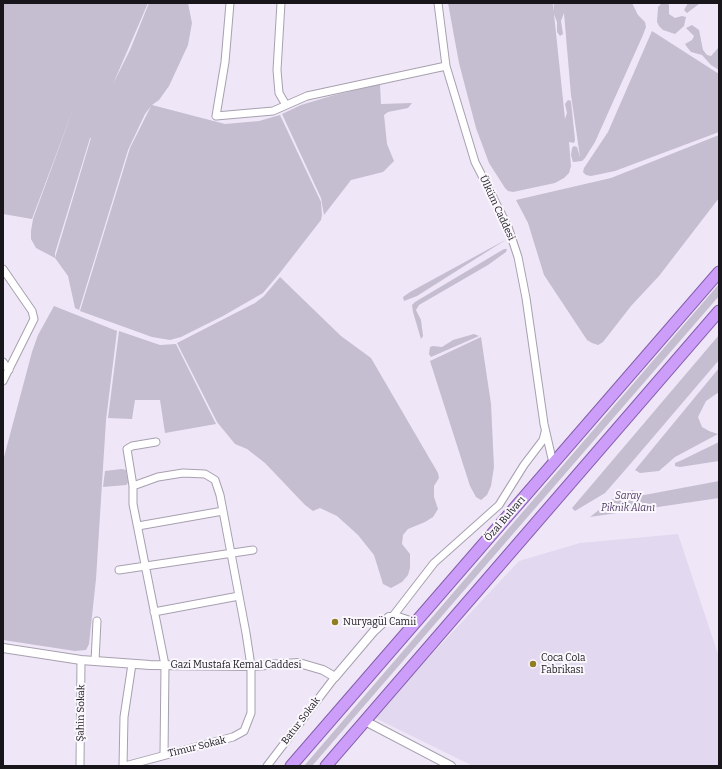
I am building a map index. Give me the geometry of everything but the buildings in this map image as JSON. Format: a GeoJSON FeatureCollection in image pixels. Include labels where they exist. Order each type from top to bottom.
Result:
{"type":"FeatureCollection","features":[{"type":"Feature","properties":{"kind":"highway","name":"Özal Bulvarı"},"geometry":{"type":"LineString","coordinates":[[291,766],[719,272]]}},
{"type":"Feature","properties":{"kind":"highway"},"geometry":{"type":"LineString","coordinates":[[326,766],[719,310]]}},
{"type":"Feature","properties":{"kind":"street"},"geometry":{"type":"LineString","coordinates":[[230,3],[225,62],[216,116],[265,113],[307,96],[446,66]]}},
{"type":"Feature","properties":{"kind":"street"},"geometry":{"type":"LineString","coordinates":[[281,3],[277,70],[279,93],[286,105]]}},
{"type":"Feature","properties":{"kind":"street","name":"Ülküm Caddesi"},"geometry":{"type":"LineString","coordinates":[[438,3],[446,66],[475,162],[508,227],[518,257],[526,298],[552,463]]}},
{"type":"Feature","properties":{"kind":"street"},"geometry":{"type":"LineString","coordinates":[[3,269],[32,311],[34,319],[3,381]]}},
{"type":"Feature","properties":{"kind":"street"},"geometry":{"type":"LineString","coordinates":[[3,362],[9,370]]}},
{"type":"Feature","properties":{"kind":"street"},"geometry":{"type":"LineString","coordinates":[[335,677],[383,621],[393,616],[434,563],[499,505],[524,465],[543,440],[546,432]]}},
{"type":"Feature","properties":{"kind":"street"},"geometry":{"type":"LineString","coordinates":[[156,442],[132,446],[128,449],[133,486],[132,498],[165,665],[164,755]]}},
{"type":"Feature","properties":{"kind":"street"},"geometry":{"type":"LineString","coordinates":[[133,486],[144,481],[183,473],[205,474],[215,480],[232,553],[251,666]]}},
{"type":"Feature","properties":{"kind":"street"},"geometry":{"type":"LineString","coordinates":[[138,526],[223,511]]}},
{"type":"Feature","properties":{"kind":"street"},"geometry":{"type":"LineString","coordinates":[[119,570],[253,550]]}},
{"type":"Feature","properties":{"kind":"street"},"geometry":{"type":"LineString","coordinates":[[154,612],[239,596]]}},
{"type":"Feature","properties":{"kind":"street"},"geometry":{"type":"LineString","coordinates":[[393,616],[416,623]]}},
{"type":"Feature","properties":{"kind":"street"},"geometry":{"type":"LineString","coordinates":[[95,661],[97,621]]}},
{"type":"Feature","properties":{"kind":"street","name":"Gazi Mustafa Kemal Caddesi"},"geometry":{"type":"LineString","coordinates":[[3,648],[81,660],[132,664],[251,666],[299,663],[323,670],[335,677]]}},
{"type":"Feature","properties":{"kind":"street","name":"Şahin Sokak"},"geometry":{"type":"LineString","coordinates":[[80,766],[81,660]]}},
{"type":"Feature","properties":{"kind":"street"},"geometry":{"type":"LineString","coordinates":[[124,766],[124,717],[132,664]]}},
{"type":"Feature","properties":{"kind":"street","name":"Timur Sokak"},"geometry":{"type":"LineString","coordinates":[[124,766],[233,737],[244,731],[251,713],[251,666]]}},
{"type":"Feature","properties":{"kind":"street","name":"Batur Sokak"},"geometry":{"type":"LineString","coordinates":[[267,766],[335,677]]}},
{"type":"Feature","properties":{"kind":"street"},"geometry":{"type":"LineString","coordinates":[[365,721],[451,766]]}},
{"type":"Feature","properties":{"kind":"shaded area"},"geometry":{"type":"Polygon","coordinates":[[[678,534],[719,657],[719,766],[473,766],[373,717],[519,561],[580,543],[678,534]]]}},
{"type":"Feature","properties":{"kind":"green space"},"geometry":{"type":"Polygon","coordinates":[[[3,3],[148,3],[113,84],[130,50],[149,3],[188,3],[192,23],[188,45],[169,86],[159,100],[152,105],[225,124],[259,121],[280,115],[321,202],[322,215],[321,220],[263,293],[223,316],[181,337],[170,340],[152,337],[80,311],[130,148],[151,106],[145,114],[128,150],[79,310],[75,308],[68,276],[55,258],[36,248],[31,239],[33,219],[75,104],[32,219],[3,214],[3,3]],[[90,138],[55,253],[55,258],[91,138],[90,138]]]}},
{"type":"Feature","properties":{"kind":"green space"},"geometry":{"type":"Polygon","coordinates":[[[448,3],[553,3],[554,12],[554,3],[632,3],[638,15],[645,22],[646,27],[643,35],[595,142],[582,161],[573,162],[571,155],[572,148],[574,146],[577,147],[580,157],[571,95],[564,13],[561,21],[563,34],[560,36],[557,32],[557,22],[554,14],[565,119],[567,113],[565,104],[568,100],[571,101],[575,140],[574,143],[569,142],[571,166],[569,173],[564,178],[555,183],[513,192],[508,191],[505,188],[489,163],[476,128],[459,63],[448,3]]]}},
{"type":"Feature","properties":{"kind":"green space"},"geometry":{"type":"Polygon","coordinates":[[[667,3],[669,5],[669,14],[675,18],[682,16],[686,17],[684,26],[675,34],[663,30],[657,22],[658,7],[661,4],[667,3]]]}},
{"type":"Feature","properties":{"kind":"green space"},"geometry":{"type":"Polygon","coordinates":[[[688,3],[699,4],[687,13],[684,10],[688,3]]]}},
{"type":"Feature","properties":{"kind":"green space"},"geometry":{"type":"Polygon","coordinates":[[[692,25],[699,30],[703,50],[707,55],[711,56],[719,47],[719,70],[711,65],[702,55],[691,52],[685,44],[692,40],[694,36],[686,28],[692,25]]]}},
{"type":"Feature","properties":{"kind":"green space"},"geometry":{"type":"Polygon","coordinates":[[[652,31],[719,74],[719,132],[615,171],[591,176],[586,175],[583,172],[584,168],[608,132],[652,31]]]}},
{"type":"Feature","properties":{"kind":"green space"},"geometry":{"type":"Polygon","coordinates":[[[380,84],[381,104],[412,103],[408,108],[388,112],[384,115],[387,144],[394,161],[383,172],[351,180],[324,215],[321,198],[282,114],[301,105],[380,84]]]}},
{"type":"Feature","properties":{"kind":"green space"},"geometry":{"type":"Polygon","coordinates":[[[719,135],[719,198],[659,276],[631,306],[603,342],[598,345],[587,340],[544,275],[528,223],[516,200],[611,178],[719,135]]]}},
{"type":"Feature","properties":{"kind":"green space"},"geometry":{"type":"Polygon","coordinates":[[[507,239],[417,296],[404,301],[403,297],[410,292],[507,239]]]}},
{"type":"Feature","properties":{"kind":"green space"},"geometry":{"type":"Polygon","coordinates":[[[504,249],[507,249],[506,252],[488,265],[419,305],[416,310],[421,320],[423,336],[421,339],[412,305],[504,249]]]}},
{"type":"Feature","properties":{"kind":"green space"},"geometry":{"type":"Polygon","coordinates":[[[280,277],[341,336],[371,358],[438,473],[439,478],[434,486],[434,497],[438,509],[433,517],[408,529],[403,535],[402,544],[410,554],[410,568],[408,575],[402,582],[391,588],[383,584],[374,555],[358,535],[337,516],[320,508],[313,511],[305,505],[265,463],[247,449],[235,444],[217,422],[177,343],[255,303],[264,296],[280,277]]]}},
{"type":"Feature","properties":{"kind":"green space"},"geometry":{"type":"Polygon","coordinates":[[[719,284],[719,296],[312,766],[304,766],[719,284]]]}},
{"type":"Feature","properties":{"kind":"green space"},"geometry":{"type":"Polygon","coordinates":[[[54,306],[117,331],[106,420],[96,579],[89,644],[86,650],[75,651],[3,640],[4,457],[32,352],[38,335],[54,306]]]}},
{"type":"Feature","properties":{"kind":"green space"},"geometry":{"type":"Polygon","coordinates":[[[119,331],[160,345],[176,344],[216,424],[165,433],[160,400],[135,400],[132,419],[108,418],[119,331]]]}},
{"type":"Feature","properties":{"kind":"green space"},"geometry":{"type":"Polygon","coordinates":[[[474,334],[479,336],[431,357],[429,354],[430,347],[442,347],[453,340],[474,334]]]}},
{"type":"Feature","properties":{"kind":"green space","name":"Saray Piknik Alanı"},"geometry":{"type":"Polygon","coordinates":[[[719,335],[719,360],[605,493],[575,511],[572,508],[719,335]]]}},
{"type":"Feature","properties":{"kind":"green space"},"geometry":{"type":"Polygon","coordinates":[[[481,337],[491,404],[494,467],[491,486],[487,495],[481,500],[476,497],[470,486],[430,361],[481,337]]]}},
{"type":"Feature","properties":{"kind":"green space"},"geometry":{"type":"Polygon","coordinates":[[[719,368],[719,392],[706,401],[698,417],[702,427],[718,434],[675,457],[659,471],[640,473],[635,470],[719,368]]]}},
{"type":"Feature","properties":{"kind":"green space"},"geometry":{"type":"Polygon","coordinates":[[[719,442],[719,461],[680,467],[675,466],[675,463],[719,442]]]}},
{"type":"Feature","properties":{"kind":"green space"},"geometry":{"type":"Polygon","coordinates":[[[126,470],[128,483],[126,485],[103,487],[105,471],[126,470]]]}},
{"type":"Feature","properties":{"kind":"green space","name":"Saray Piknik Alanı"},"geometry":{"type":"Polygon","coordinates":[[[719,481],[719,498],[590,517],[618,495],[633,490],[639,496],[719,481]]]}},
{"type":"Feature","properties":{"kind":"place","name":"Nuryagül Camii"},"geometry":{"type":"Point","coordinates":[335,622]}},
{"type":"Feature","properties":{"kind":"place","name":"Coca Cola Fabrikası"},"geometry":{"type":"Point","coordinates":[533,664]}}]}
